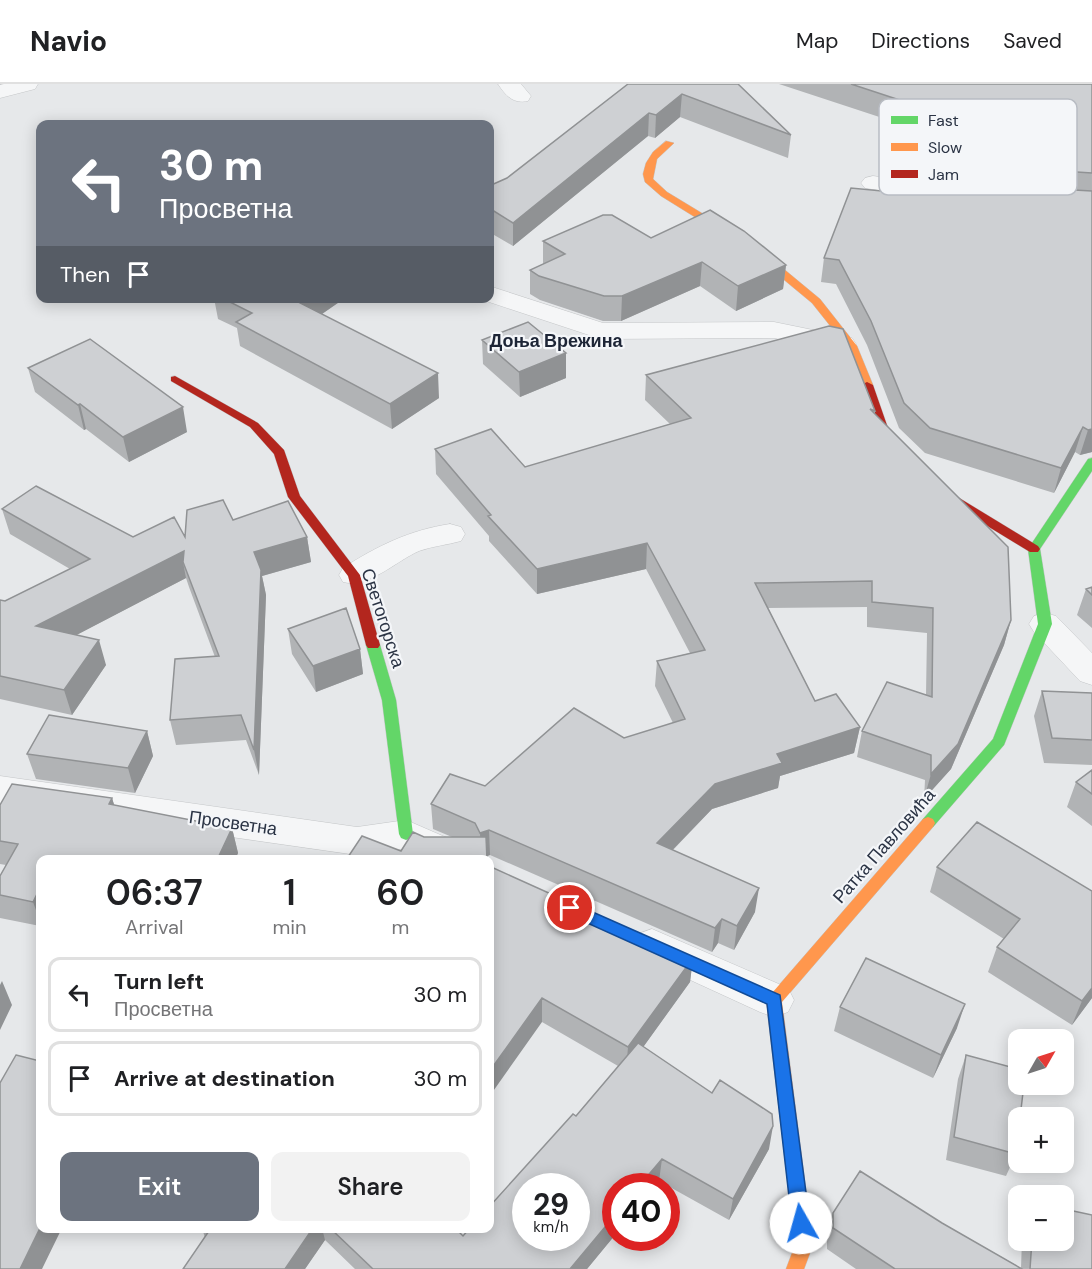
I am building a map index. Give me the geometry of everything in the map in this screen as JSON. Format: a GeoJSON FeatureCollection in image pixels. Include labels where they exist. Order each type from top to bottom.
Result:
{"type":"FeatureCollection","features":[{"type":"Feature","properties":{"kind":"street"},"geometry":{"type":"LineString","coordinates":[[0,92],[27,84]]}},
{"type":"Feature","properties":{"kind":"street"},"geometry":{"type":"LineString","coordinates":[[669,143],[652,154],[646,166],[648,180],[664,194],[752,248],[816,301],[852,346],[884,432],[952,498],[1034,549],[1092,462]]}},
{"type":"Feature","properties":{"kind":"street"},"geometry":{"type":"LineString","coordinates":[[873,183],[879,184]]}},
{"type":"Feature","properties":{"kind":"street"},"geometry":{"type":"LineString","coordinates":[[494,296],[601,331],[774,330],[852,346]]}},
{"type":"Feature","properties":{"kind":"street","name":"Светогорска"},"geometry":{"type":"LineString","coordinates":[[175,379],[254,425],[280,453],[294,497],[354,575],[390,700],[406,834]]}},
{"type":"Feature","properties":{"kind":"street"},"geometry":{"type":"LineString","coordinates":[[354,575],[391,552],[424,537],[450,534]]}},
{"type":"Feature","properties":{"kind":"street","name":"Ратка Павловића"},"geometry":{"type":"LineString","coordinates":[[774,1000],[999,741],[1045,624],[1034,549]]}},
{"type":"Feature","properties":{"kind":"street"},"geometry":{"type":"LineString","coordinates":[[1045,624],[1092,674]]}},
{"type":"Feature","properties":{"kind":"street","name":"Просветна"},"geometry":{"type":"LineString","coordinates":[[0,790],[357,841],[406,834]]}},
{"type":"Feature","properties":{"kind":"street"},"geometry":{"type":"LineString","coordinates":[[406,834],[451,855]]}},
{"type":"Feature","properties":{"kind":"street"},"geometry":{"type":"LineString","coordinates":[[626,933],[774,1000],[804,1245],[795,1269]]}},
{"type":"Feature","properties":{"kind":"building"},"geometry":{"type":"Polygon","coordinates":[[[628,84],[738,84],[791,135],[682,94],[656,115],[649,113],[513,223],[494,211],[494,184],[507,178],[628,84]]]}},
{"type":"Feature","properties":{"kind":"building"},"geometry":{"type":"Polygon","coordinates":[[[851,84],[1092,84],[1092,173],[1077,172],[1077,99],[897,99],[851,84]]]}},
{"type":"Feature","properties":{"kind":"building"},"geometry":{"type":"Polygon","coordinates":[[[851,188],[879,191],[879,195],[1077,195],[1077,190],[1092,191],[1092,429],[1088,430],[1083,427],[1061,468],[930,428],[904,403],[871,321],[839,260],[824,258],[851,188]]]}},
{"type":"Feature","properties":{"kind":"building"},"geometry":{"type":"Polygon","coordinates":[[[710,210],[744,231],[786,265],[738,286],[702,262],[622,296],[604,296],[539,276],[530,270],[565,254],[543,241],[603,215],[612,215],[651,238],[710,210]]]}},
{"type":"Feature","properties":{"kind":"building"},"geometry":{"type":"Polygon","coordinates":[[[232,303],[300,303],[438,373],[390,404],[236,322],[252,313],[232,303]]]}},
{"type":"Feature","properties":{"kind":"building"},"geometry":{"type":"Polygon","coordinates":[[[528,322],[566,353],[519,372],[482,340],[528,322]]]}},
{"type":"Feature","properties":{"kind":"building"},"geometry":{"type":"Polygon","coordinates":[[[829,326],[843,329],[875,411],[870,409],[1008,547],[1011,620],[958,744],[931,774],[931,755],[862,731],[887,682],[932,697],[933,608],[872,602],[872,581],[755,583],[815,701],[836,694],[860,727],[777,754],[782,763],[715,784],[657,843],[759,888],[737,926],[722,919],[715,928],[489,830],[480,833],[475,823],[431,804],[450,774],[485,786],[574,708],[624,738],[685,719],[657,661],[705,650],[647,543],[537,569],[488,516],[491,515],[435,449],[491,429],[525,467],[691,418],[646,375],[829,326]]]}},
{"type":"Feature","properties":{"kind":"building"},"geometry":{"type":"Polygon","coordinates":[[[90,339],[183,407],[123,437],[28,368],[90,339]]]}},
{"type":"Feature","properties":{"kind":"building"},"geometry":{"type":"Polygon","coordinates":[[[36,486],[133,537],[174,517],[185,537],[187,510],[223,500],[233,520],[288,501],[307,537],[254,552],[261,570],[254,750],[241,715],[170,720],[175,659],[219,656],[183,562],[184,551],[36,626],[99,640],[64,690],[0,676],[0,600],[5,601],[90,559],[2,509],[36,486]]]}},
{"type":"Feature","properties":{"kind":"building"},"geometry":{"type":"Polygon","coordinates":[[[1092,587],[1092,595],[1086,589],[1092,587]]]}},
{"type":"Feature","properties":{"kind":"building"},"geometry":{"type":"Polygon","coordinates":[[[346,608],[360,649],[313,666],[288,629],[346,608]]]}},
{"type":"Feature","properties":{"kind":"building"},"geometry":{"type":"Polygon","coordinates":[[[1042,691],[1092,693],[1092,740],[1052,738],[1042,691]]]}},
{"type":"Feature","properties":{"kind":"building"},"geometry":{"type":"Polygon","coordinates":[[[49,715],[147,731],[128,768],[27,754],[49,715]]]}},
{"type":"Feature","properties":{"kind":"building"},"geometry":{"type":"Polygon","coordinates":[[[1092,770],[1092,794],[1076,782],[1092,770]]]}},
{"type":"Feature","properties":{"kind":"building"},"geometry":{"type":"Polygon","coordinates":[[[12,784],[112,798],[109,804],[232,828],[219,855],[36,855],[36,896],[33,902],[0,895],[0,876],[18,844],[0,841],[0,805],[12,784]]]}},
{"type":"Feature","properties":{"kind":"building"},"geometry":{"type":"Polygon","coordinates":[[[977,822],[1092,891],[1092,988],[1082,1001],[997,947],[1020,919],[937,867],[977,822]]]}},
{"type":"Feature","properties":{"kind":"building"},"geometry":{"type":"Polygon","coordinates":[[[413,832],[424,837],[486,837],[487,855],[349,855],[362,836],[401,851],[413,832]]]}},
{"type":"Feature","properties":{"kind":"building"},"geometry":{"type":"Polygon","coordinates":[[[494,868],[693,958],[628,1047],[542,998],[494,1065],[494,868]]]}},
{"type":"Feature","properties":{"kind":"building"},"geometry":{"type":"Polygon","coordinates":[[[866,958],[965,1004],[941,1055],[840,1007],[866,958]]]}},
{"type":"Feature","properties":{"kind":"building"},"geometry":{"type":"Polygon","coordinates":[[[638,1043],[712,1093],[720,1080],[772,1114],[773,1126],[733,1199],[662,1159],[650,1173],[602,1173],[602,1231],[590,1245],[590,1173],[520,1173],[573,1114],[576,1116],[638,1043]]]}},
{"type":"Feature","properties":{"kind":"building"},"geometry":{"type":"Polygon","coordinates":[[[16,1055],[36,1060],[38,1233],[20,1269],[0,1269],[0,1083],[16,1055]]]}},
{"type":"Feature","properties":{"kind":"building"},"geometry":{"type":"Polygon","coordinates":[[[966,1055],[1008,1066],[1008,1095],[1023,1095],[1021,1107],[1008,1107],[1008,1152],[954,1137],[966,1055]]]}},
{"type":"Feature","properties":{"kind":"building"},"geometry":{"type":"Polygon","coordinates":[[[860,1171],[942,1223],[1022,1269],[895,1269],[833,1228],[833,1213],[860,1171]]]}},
{"type":"Feature","properties":{"kind":"building"},"geometry":{"type":"Polygon","coordinates":[[[512,1182],[512,1251],[585,1251],[570,1269],[373,1269],[335,1233],[460,1233],[463,1236],[466,1233],[494,1233],[494,1201],[512,1182]]]}},
{"type":"Feature","properties":{"kind":"building"},"geometry":{"type":"Polygon","coordinates":[[[1074,1211],[1092,1215],[1092,1269],[1030,1269],[1031,1251],[1074,1251],[1074,1211]]]}},
{"type":"Feature","properties":{"kind":"building"},"geometry":{"type":"Polygon","coordinates":[[[208,1233],[310,1233],[285,1269],[183,1269],[208,1233]]]}},
{"type":"Feature","properties":{"kind":"traffic: fast"},"geometry":{"type":"LineString","coordinates":[[928,823],[999,741],[1045,624],[1034,549],[1092,462]]}},
{"type":"Feature","properties":{"kind":"traffic: fast"},"geometry":{"type":"LineString","coordinates":[[373,645],[389,700],[406,834]]}},
{"type":"Feature","properties":{"kind":"traffic: slow"},"geometry":{"type":"LineString","coordinates":[[669,143],[653,158],[648,180],[664,194],[752,248],[816,301],[852,346],[867,385]]}},
{"type":"Feature","properties":{"kind":"traffic: slow"},"geometry":{"type":"LineString","coordinates":[[795,1269],[804,1245],[774,1000],[928,823]]}},
{"type":"Feature","properties":{"kind":"traffic: jam"},"geometry":{"type":"LineString","coordinates":[[175,379],[254,425],[280,453],[294,497],[354,575],[373,645]]}},
{"type":"Feature","properties":{"kind":"traffic: jam"},"geometry":{"type":"LineString","coordinates":[[867,385],[884,432],[952,499],[1034,549]]}},
{"type":"Feature","properties":{"kind":"district","name":"Доња Врежина"},"geometry":{"type":"Point","coordinates":[556,341]}},
{"type":"Feature","properties":{"kind":"route"},"geometry":{"type":"LineString","coordinates":[[570,908],[774,1000],[801,1223]]}}]}
